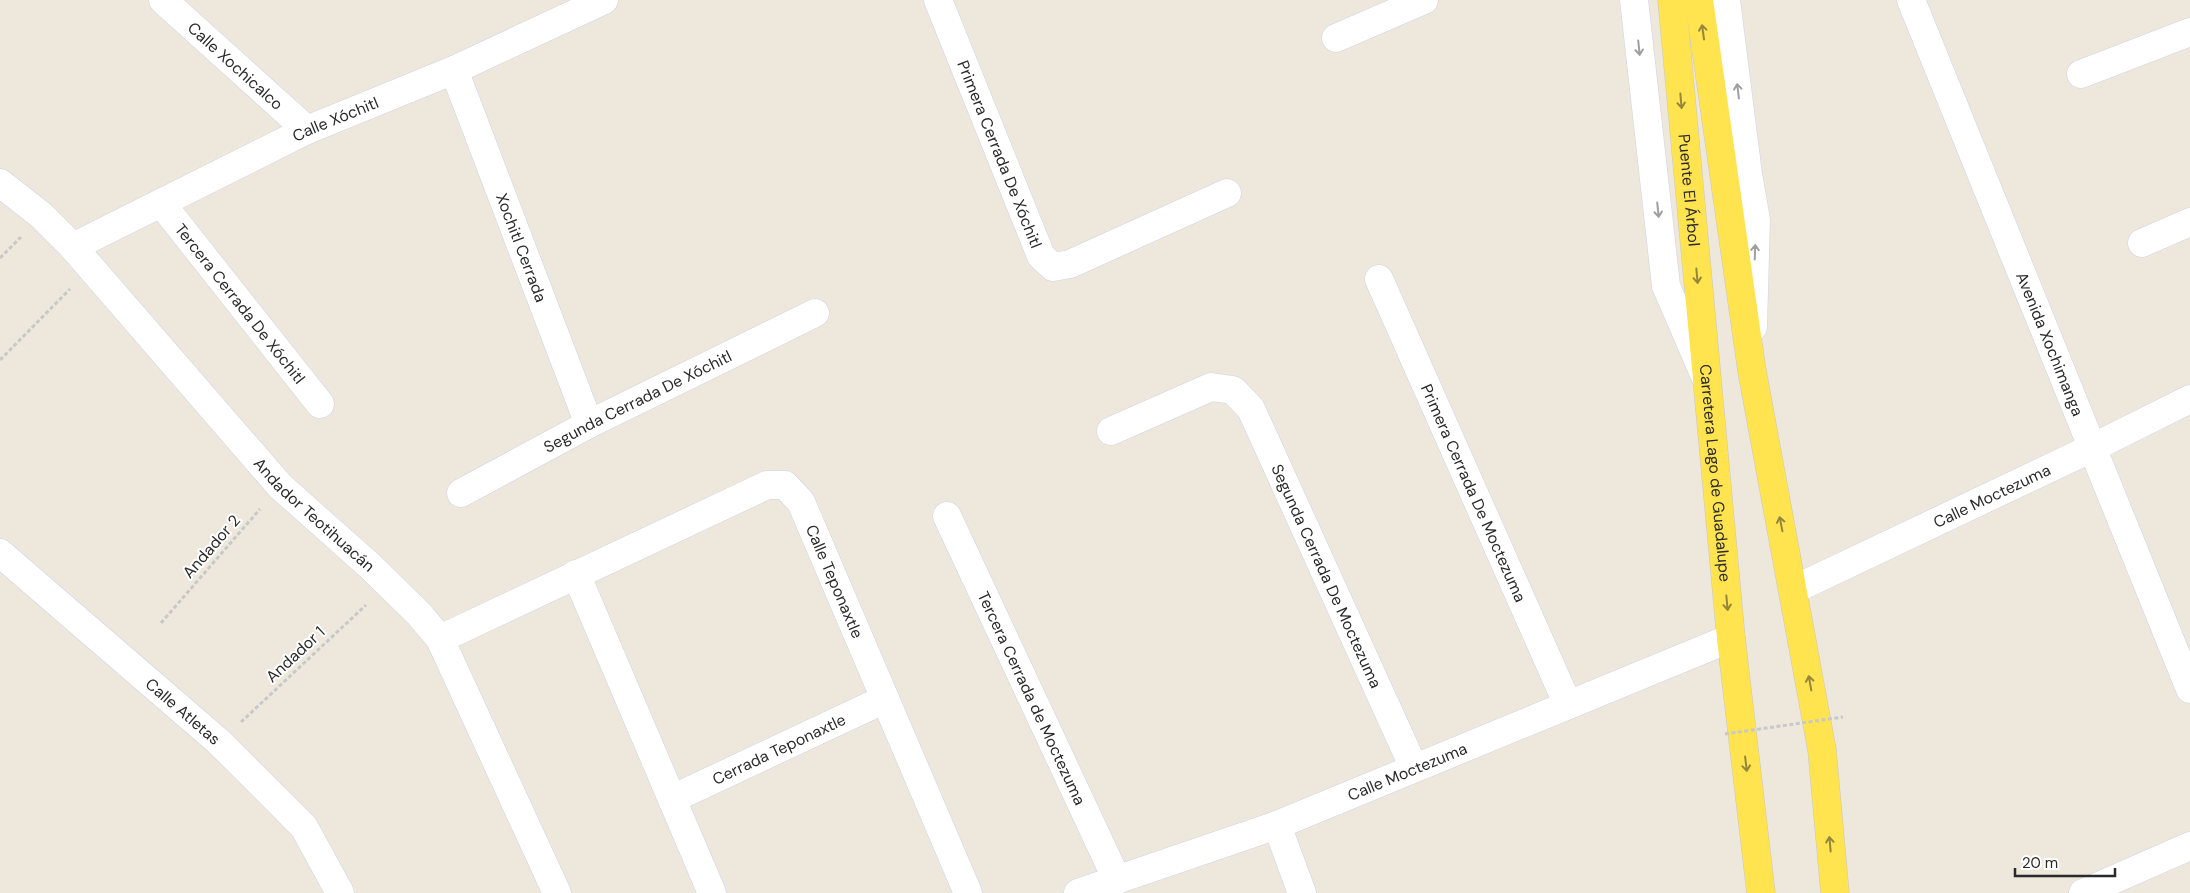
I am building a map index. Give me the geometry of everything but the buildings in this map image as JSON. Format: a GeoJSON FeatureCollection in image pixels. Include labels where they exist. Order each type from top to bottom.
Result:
{"type":"FeatureCollection","features":[{"type":"Feature","properties":{"kind":"main road","name":"Puente El Árbol"},"geometry":{"type":"LineString","coordinates":[[1672,0],[1706,380]]}},
{"type":"Feature","properties":{"kind":"main road","name":"Puente El Árbol"},"geometry":{"type":"LineString","coordinates":[[1699,0],[1752,371]]}},
{"type":"Feature","properties":{"kind":"main road"},"geometry":{"type":"LineString","coordinates":[[1752,371],[1822,750],[1835,893]]}},
{"type":"Feature","properties":{"kind":"main road","name":"Carretera Lago de Guadalupe"},"geometry":{"type":"LineString","coordinates":[[1706,380],[1731,638],[1761,893]]}},
{"type":"Feature","properties":{"kind":"street","name":"Calle Xochicalco"},"geometry":{"type":"LineString","coordinates":[[163,0],[307,130]]}},
{"type":"Feature","properties":{"kind":"street","name":"Calle Xóchitl"},"geometry":{"type":"LineString","coordinates":[[72,247],[307,130],[454,70],[604,0]]}},
{"type":"Feature","properties":{"kind":"street","name":"Primera Cerrada De Xóchitl"},"geometry":{"type":"LineString","coordinates":[[938,0],[1041,256],[1053,267],[1070,264],[1227,193]]}},
{"type":"Feature","properties":{"kind":"street"},"geometry":{"type":"LineString","coordinates":[[1336,38],[1424,0]]}},
{"type":"Feature","properties":{"kind":"street","name":"Carretera Lago de Guadalupe"},"geometry":{"type":"LineString","coordinates":[[1634,0],[1666,286],[1706,380]]}},
{"type":"Feature","properties":{"kind":"street"},"geometry":{"type":"LineString","coordinates":[[1726,0],[1748,174],[1756,220],[1752,371]]}},
{"type":"Feature","properties":{"kind":"street","name":"Avenida Xochimanga"},"geometry":{"type":"LineString","coordinates":[[1911,0],[2190,689]]}},
{"type":"Feature","properties":{"kind":"street"},"geometry":{"type":"LineString","coordinates":[[2081,74],[2190,32]]}},
{"type":"Feature","properties":{"kind":"street","name":"Xochitl Cerrada"},"geometry":{"type":"LineString","coordinates":[[454,70],[589,424]]}},
{"type":"Feature","properties":{"kind":"street","name":"Andador Teotihuacán"},"geometry":{"type":"LineString","coordinates":[[0,183],[41,216],[72,247],[280,486],[388,584],[419,614],[440,639],[557,893]]}},
{"type":"Feature","properties":{"kind":"street","name":"Tercera Cerrada De Xóchitl"},"geometry":{"type":"LineString","coordinates":[[160,203],[320,404]]}},
{"type":"Feature","properties":{"kind":"street"},"geometry":{"type":"LineString","coordinates":[[2142,243],[2190,222]]}},
{"type":"Feature","properties":{"kind":"street","name":"Primera Cerrada De Moctezuma"},"geometry":{"type":"LineString","coordinates":[[1379,279],[1568,705]]}},
{"type":"Feature","properties":{"kind":"street","name":"Segunda Cerrada De Xóchitl"},"geometry":{"type":"LineString","coordinates":[[461,493],[589,424],[815,313]]}},
{"type":"Feature","properties":{"kind":"street","name":"Segunda Cerrada De Moctezuma"},"geometry":{"type":"LineString","coordinates":[[1111,431],[1211,387],[1233,390],[1251,409],[1414,768]]}},
{"type":"Feature","properties":{"kind":"street","name":"Calle Moctezuma"},"geometry":{"type":"LineString","coordinates":[[1793,590],[2092,448],[2190,399]]}},
{"type":"Feature","properties":{"kind":"street","name":"Calle Teponaxtle"},"geometry":{"type":"LineString","coordinates":[[440,639],[767,485],[785,485],[801,502],[968,893]]}},
{"type":"Feature","properties":{"kind":"street","name":"Tercera Cerrada de Moctezuma"},"geometry":{"type":"LineString","coordinates":[[947,516],[1117,880]]}},
{"type":"Feature","properties":{"kind":"street","name":"Calle Atletas"},"geometry":{"type":"LineString","coordinates":[[0,552],[218,742],[304,827],[340,893]]}},
{"type":"Feature","properties":{"kind":"street"},"geometry":{"type":"LineString","coordinates":[[576,574],[712,893]]}},
{"type":"Feature","properties":{"kind":"street","name":"Calle Moctezuma"},"geometry":{"type":"LineString","coordinates":[[1078,893],[1277,825],[1731,638]]}},
{"type":"Feature","properties":{"kind":"street","name":"Cerrada Teponaxtle"},"geometry":{"type":"LineString","coordinates":[[672,799],[885,699]]}},
{"type":"Feature","properties":{"kind":"street"},"geometry":{"type":"LineString","coordinates":[[1277,825],[1302,893]]}},
{"type":"Feature","properties":{"kind":"street"},"geometry":{"type":"LineString","coordinates":[[2083,893],[2190,846]]}},
{"type":"Feature","properties":{"kind":"path"},"geometry":{"type":"LineString","coordinates":[[0,360],[90,268]]}},
{"type":"Feature","properties":{"kind":"path","name":"Andador 2"},"geometry":{"type":"LineString","coordinates":[[161,623],[280,486]]}},
{"type":"Feature","properties":{"kind":"path","name":"Andador 1"},"geometry":{"type":"LineString","coordinates":[[218,742],[388,584]]}},
{"type":"Feature","properties":{"kind":"path"},"geometry":{"type":"LineString","coordinates":[[1725,734],[1842,717]]}}]}
